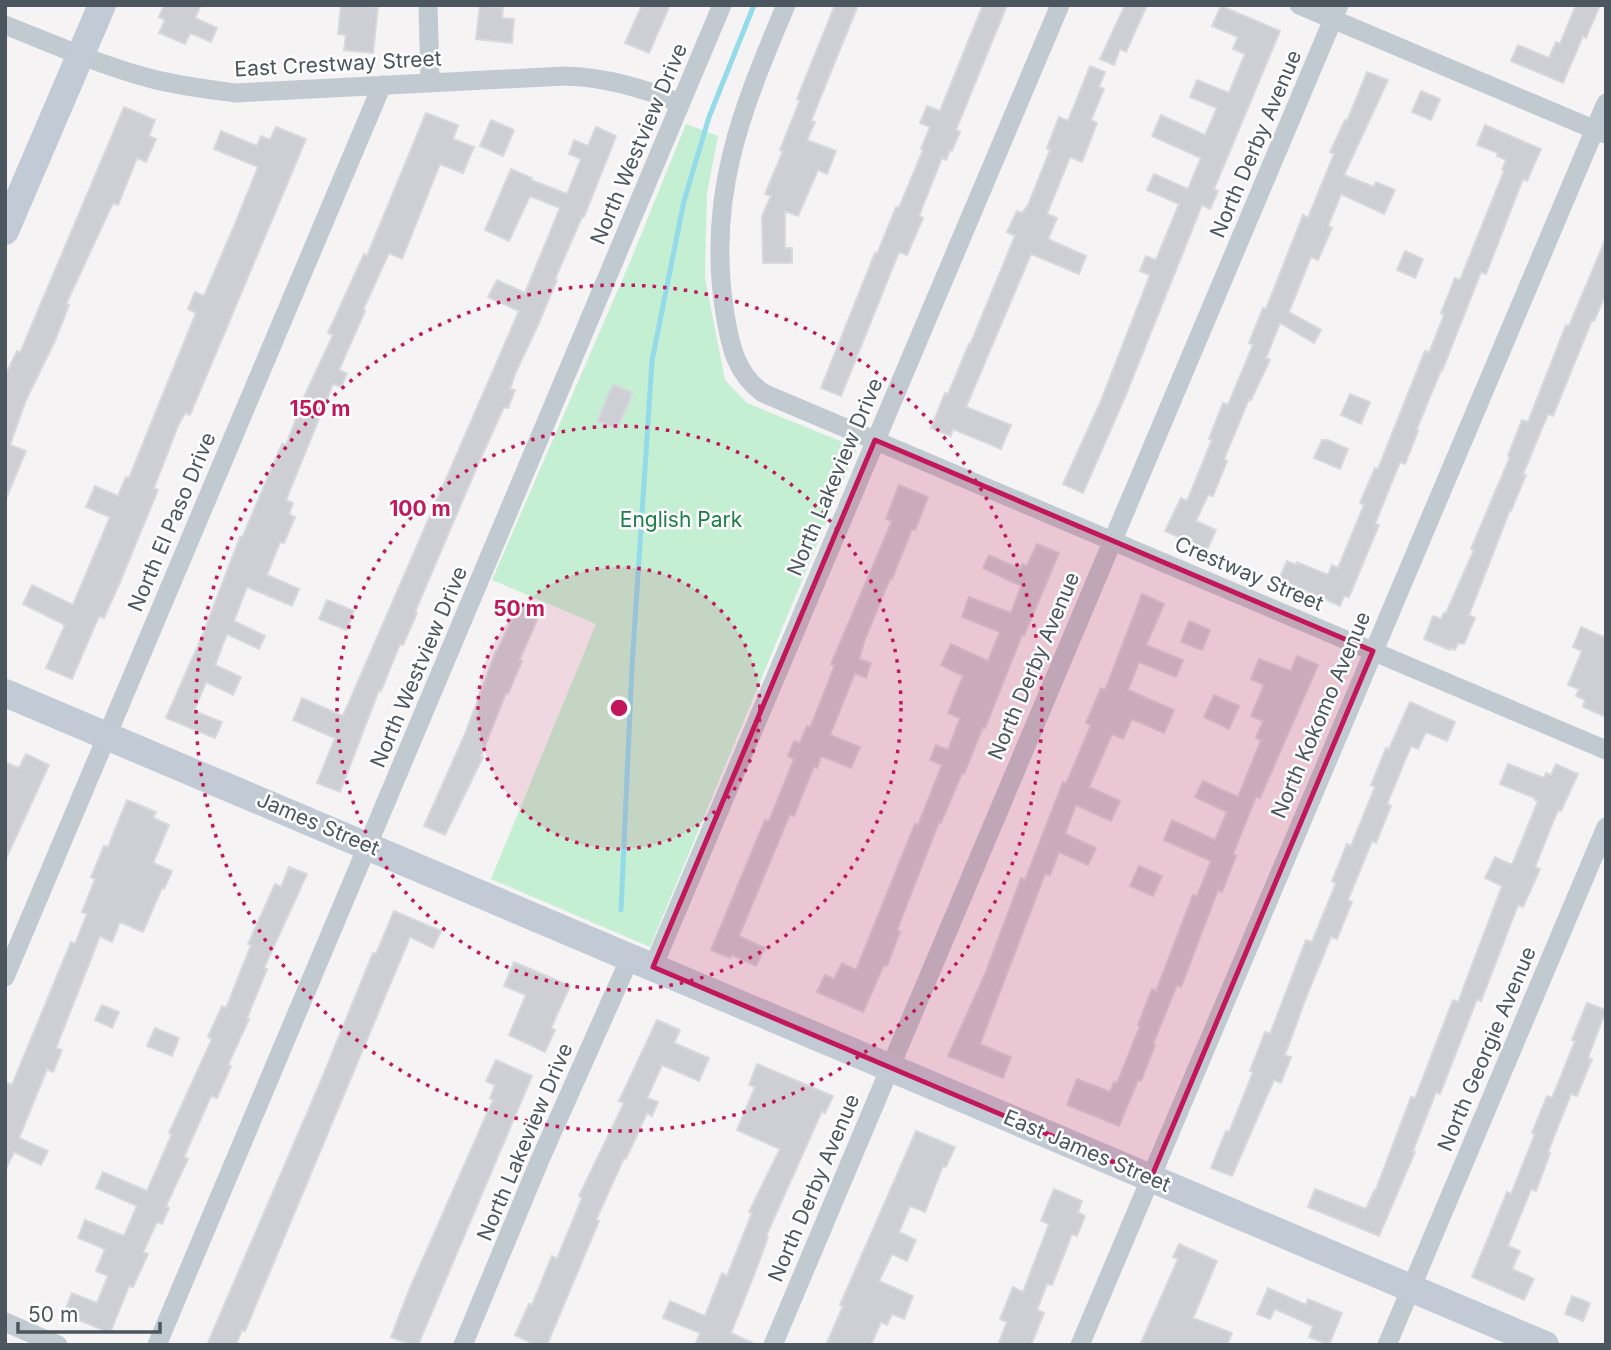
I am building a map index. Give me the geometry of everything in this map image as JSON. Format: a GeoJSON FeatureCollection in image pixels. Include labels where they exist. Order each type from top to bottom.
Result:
{"type":"FeatureCollection","features":[{"type":"Feature","properties":{"kind":"street"},"geometry":{"type":"LineString","coordinates":[[5,231],[102,5]]}},
{"type":"Feature","properties":{"kind":"street"},"geometry":{"type":"LineString","coordinates":[[428,5],[430,82]]}},
{"type":"Feature","properties":{"kind":"street","name":"North Westview Drive"},"geometry":{"type":"LineString","coordinates":[[157,1345],[722,5]]}},
{"type":"Feature","properties":{"kind":"street","name":"Crestway Street"},"geometry":{"type":"LineString","coordinates":[[786,5],[749,92],[734,142],[724,190],[719,238],[720,280],[735,358],[752,385],[763,393],[1606,750]]}},
{"type":"Feature","properties":{"kind":"street","name":"North Lakeview Drive"},"geometry":{"type":"LineString","coordinates":[[463,1345],[539,1162],[641,963],[875,440],[1060,5]]}},
{"type":"Feature","properties":{"kind":"street"},"geometry":{"type":"LineString","coordinates":[[1298,5],[1336,13],[1600,132]]}},
{"type":"Feature","properties":{"kind":"street","name":"North Derby Avenue"},"geometry":{"type":"LineString","coordinates":[[773,1345],[1336,13]]}},
{"type":"Feature","properties":{"kind":"street","name":"East Crestway Street"},"geometry":{"type":"LineString","coordinates":[[5,25],[151,79],[236,93],[583,76],[645,89],[680,103]]}},
{"type":"Feature","properties":{"kind":"street","name":"North El Paso Drive"},"geometry":{"type":"LineString","coordinates":[[5,976],[382,85]]}},
{"type":"Feature","properties":{"kind":"street","name":"North Kokomo Avenue"},"geometry":{"type":"LineString","coordinates":[[1080,1345],[1373,651],[1600,132],[1606,103]]}},
{"type":"Feature","properties":{"kind":"street","name":"James Street"},"geometry":{"type":"LineString","coordinates":[[5,693],[641,963]]}},
{"type":"Feature","properties":{"kind":"street","name":"North Georgie Avenue"},"geometry":{"type":"LineString","coordinates":[[1387,1345],[1606,827]]}},
{"type":"Feature","properties":{"kind":"street","name":"East James Street"},"geometry":{"type":"LineString","coordinates":[[641,963],[1545,1345]]}},
{"type":"Feature","properties":{"kind":"street"},"geometry":{"type":"LineString","coordinates":[[5,1322],[58,1345]]}},
{"type":"Feature","properties":{"kind":"highlighted area"},"geometry":{"type":"Polygon","coordinates":[[[875,440],[1373,651],[1151,1178],[653,967],[875,440]]]}},
{"type":"Feature","properties":{"kind":"green space","name":"English Park"},"geometry":{"type":"Polygon","coordinates":[[[686,124],[718,136],[707,193],[705,278],[725,380],[747,403],[857,448],[650,947],[491,879],[596,624],[492,580],[630,262],[686,124]]]}},
{"type":"Feature","properties":{"kind":"building"},"geometry":{"type":"Polygon","coordinates":[[[164,5],[201,5],[195,18],[217,28],[211,42],[190,33],[185,44],[159,33],[165,20],[159,17],[164,5]]]}},
{"type":"Feature","properties":{"kind":"building"},"geometry":{"type":"Polygon","coordinates":[[[341,5],[378,7],[373,53],[344,50],[346,35],[338,34],[341,5]]]}},
{"type":"Feature","properties":{"kind":"building"},"geometry":{"type":"Polygon","coordinates":[[[480,5],[503,8],[502,18],[514,19],[512,43],[476,39],[480,5]]]}},
{"type":"Feature","properties":{"kind":"building"},"geometry":{"type":"Polygon","coordinates":[[[642,5],[670,5],[649,53],[625,43],[642,5]]]}},
{"type":"Feature","properties":{"kind":"building"},"geometry":{"type":"Polygon","coordinates":[[[835,5],[858,5],[811,121],[815,122],[807,140],[836,151],[827,174],[818,170],[798,216],[785,211],[785,248],[792,248],[792,263],[763,263],[762,216],[771,196],[765,194],[783,151],[780,150],[800,100],[797,99],[835,5]]]}},
{"type":"Feature","properties":{"kind":"building"},"geometry":{"type":"Polygon","coordinates":[[[983,5],[1007,5],[956,130],[960,132],[952,151],[950,150],[946,160],[942,158],[919,216],[923,218],[907,255],[899,252],[841,396],[821,388],[875,253],[877,254],[896,207],[899,208],[923,150],[921,149],[930,127],[920,123],[927,106],[940,111],[983,5]]]}},
{"type":"Feature","properties":{"kind":"building"},"geometry":{"type":"Polygon","coordinates":[[[1125,5],[1147,5],[1126,52],[1120,49],[1114,65],[1100,59],[1125,5]]]}},
{"type":"Feature","properties":{"kind":"building"},"geometry":{"type":"Polygon","coordinates":[[[1576,5],[1600,5],[1563,83],[1511,61],[1518,45],[1549,58],[1556,42],[1560,44],[1576,5]]]}},
{"type":"Feature","properties":{"kind":"building"},"geometry":{"type":"Polygon","coordinates":[[[1221,6],[1280,31],[1214,189],[1218,191],[1210,209],[1202,205],[1125,397],[1083,493],[1063,484],[1100,403],[1150,275],[1140,271],[1146,256],[1156,260],[1179,204],[1147,190],[1154,174],[1188,189],[1201,158],[1152,136],[1161,115],[1205,135],[1217,108],[1190,97],[1197,80],[1229,93],[1245,54],[1233,49],[1238,37],[1212,26],[1221,6]]]}},
{"type":"Feature","properties":{"kind":"building"},"geometry":{"type":"Polygon","coordinates":[[[1090,66],[1105,72],[1099,87],[1104,89],[1091,120],[1097,123],[1082,162],[1070,157],[1047,214],[1057,218],[1048,239],[1086,256],[1079,274],[1031,254],[966,407],[1011,425],[1001,449],[953,429],[951,436],[931,428],[945,393],[948,394],[970,345],[1015,236],[1007,232],[1017,211],[1022,213],[1028,205],[1050,150],[1047,148],[1059,117],[1068,121],[1090,66]]]}},
{"type":"Feature","properties":{"kind":"building"},"geometry":{"type":"Polygon","coordinates":[[[1367,72],[1388,80],[1344,175],[1374,187],[1376,182],[1395,190],[1384,214],[1341,194],[1328,226],[1332,228],[1318,260],[1311,257],[1289,312],[1321,330],[1314,343],[1280,323],[1266,358],[1270,360],[1251,400],[1249,399],[1224,459],[1227,461],[1213,496],[1208,495],[1196,521],[1216,530],[1207,550],[1165,531],[1181,498],[1187,501],[1212,440],[1209,439],[1223,403],[1228,405],[1253,345],[1249,343],[1263,308],[1266,309],[1303,215],[1308,218],[1334,154],[1330,152],[1345,120],[1347,121],[1367,72]]]}},
{"type":"Feature","properties":{"kind":"building"},"geometry":{"type":"Polygon","coordinates":[[[1421,91],[1440,99],[1431,120],[1412,112],[1421,91]]]}},
{"type":"Feature","properties":{"kind":"building"},"geometry":{"type":"Polygon","coordinates":[[[124,107],[155,120],[149,136],[156,139],[146,162],[137,158],[118,205],[113,203],[66,304],[69,305],[54,343],[26,400],[10,445],[26,451],[5,501],[5,376],[17,351],[20,353],[124,107]]]}},
{"type":"Feature","properties":{"kind":"building"},"geometry":{"type":"Polygon","coordinates":[[[426,113],[458,125],[453,139],[474,147],[463,173],[440,164],[402,259],[389,253],[363,310],[365,311],[339,370],[347,374],[341,387],[333,384],[286,500],[293,503],[289,514],[295,517],[284,543],[280,542],[267,575],[299,589],[292,606],[247,587],[234,621],[265,636],[259,649],[227,634],[215,665],[241,677],[233,695],[206,682],[194,711],[222,722],[215,738],[166,718],[203,634],[240,537],[242,538],[282,444],[286,445],[304,397],[333,335],[328,333],[364,254],[367,256],[426,113]]]}},
{"type":"Feature","properties":{"kind":"building"},"geometry":{"type":"Polygon","coordinates":[[[491,120],[514,130],[503,156],[480,146],[491,120]]]}},
{"type":"Feature","properties":{"kind":"building"},"geometry":{"type":"Polygon","coordinates":[[[1485,125],[1541,149],[1527,181],[1523,179],[1486,274],[1481,272],[1405,464],[1400,462],[1375,524],[1379,525],[1349,597],[1344,596],[1340,606],[1279,579],[1287,561],[1296,565],[1297,562],[1328,575],[1332,565],[1338,568],[1364,505],[1360,503],[1375,468],[1378,469],[1425,351],[1429,353],[1455,278],[1460,280],[1504,171],[1502,170],[1506,160],[1497,156],[1498,153],[1477,145],[1485,125]]]}},
{"type":"Feature","properties":{"kind":"building"},"geometry":{"type":"Polygon","coordinates":[[[276,127],[306,139],[190,415],[185,413],[178,426],[154,488],[158,490],[120,582],[104,618],[99,616],[72,679],[46,668],[65,625],[23,604],[32,585],[73,605],[110,517],[86,507],[95,486],[118,496],[126,477],[129,478],[196,313],[188,309],[195,292],[204,296],[258,167],[214,149],[221,131],[257,146],[261,136],[270,140],[276,127]]]}},
{"type":"Feature","properties":{"kind":"building"},"geometry":{"type":"Polygon","coordinates":[[[596,127],[616,136],[584,217],[515,374],[510,389],[515,390],[508,408],[504,407],[403,645],[400,644],[381,691],[379,690],[340,792],[317,783],[335,738],[293,720],[302,698],[343,716],[519,311],[488,297],[497,280],[525,293],[560,208],[530,196],[509,241],[485,230],[511,169],[567,194],[581,159],[569,154],[574,140],[588,146],[596,127]]]}},
{"type":"Feature","properties":{"kind":"building"},"geometry":{"type":"Polygon","coordinates":[[[1606,238],[1606,294],[1594,321],[1592,320],[1553,416],[1548,414],[1523,474],[1526,475],[1469,615],[1475,618],[1464,644],[1458,643],[1455,650],[1450,650],[1424,639],[1433,616],[1441,619],[1446,613],[1474,550],[1471,549],[1510,457],[1508,456],[1522,420],[1528,422],[1566,325],[1569,326],[1606,238]]]}},
{"type":"Feature","properties":{"kind":"building"},"geometry":{"type":"Polygon","coordinates":[[[1405,251],[1423,259],[1415,278],[1397,270],[1405,251]]]}},
{"type":"Feature","properties":{"kind":"building"},"geometry":{"type":"Polygon","coordinates":[[[613,384],[633,393],[617,429],[597,421],[613,384]]]}},
{"type":"Feature","properties":{"kind":"building"},"geometry":{"type":"Polygon","coordinates":[[[1350,394],[1370,402],[1361,424],[1341,415],[1350,394]]]}},
{"type":"Feature","properties":{"kind":"building"},"geometry":{"type":"Polygon","coordinates":[[[1322,440],[1348,449],[1340,469],[1314,458],[1322,440]]]}},
{"type":"Feature","properties":{"kind":"building"},"geometry":{"type":"Polygon","coordinates":[[[899,485],[928,497],[865,639],[859,659],[871,663],[866,678],[855,673],[830,735],[860,747],[851,768],[821,756],[817,768],[814,766],[794,816],[790,814],[739,936],[765,948],[756,966],[732,955],[730,958],[711,950],[765,820],[769,821],[794,759],[788,756],[794,741],[800,743],[807,726],[810,728],[835,665],[831,664],[892,521],[886,519],[899,485]]]}},
{"type":"Feature","properties":{"kind":"building"},"geometry":{"type":"Polygon","coordinates":[[[1037,544],[1059,553],[1024,636],[1022,635],[985,728],[983,727],[941,823],[939,822],[897,930],[900,932],[887,966],[884,965],[863,1012],[817,992],[825,975],[834,979],[842,963],[856,970],[942,765],[930,760],[936,745],[948,750],[960,718],[948,713],[963,676],[941,665],[951,644],[988,661],[1000,632],[962,617],[969,597],[1011,613],[1021,586],[983,568],[989,555],[1020,569],[1022,564],[1027,566],[1037,544]]]}},
{"type":"Feature","properties":{"kind":"building"},"geometry":{"type":"Polygon","coordinates":[[[1142,594],[1164,604],[1146,645],[1183,660],[1176,677],[1139,662],[1128,690],[1174,710],[1164,733],[1132,719],[1123,739],[1112,734],[1089,787],[1120,801],[1111,821],[1076,805],[1065,834],[1096,848],[1088,865],[1059,852],[1050,875],[1045,874],[980,1044],[1011,1057],[1003,1078],[948,1056],[985,974],[1021,878],[1025,880],[1063,782],[1066,784],[1091,725],[1086,723],[1101,688],[1105,690],[1142,594]]]}},
{"type":"Feature","properties":{"kind":"building"},"geometry":{"type":"Polygon","coordinates":[[[327,600],[354,611],[346,630],[319,619],[327,600]]]}},
{"type":"Feature","properties":{"kind":"building"},"geometry":{"type":"Polygon","coordinates":[[[519,604],[540,613],[481,756],[483,757],[445,835],[424,826],[465,734],[496,651],[519,604]]]}},
{"type":"Feature","properties":{"kind":"building"},"geometry":{"type":"Polygon","coordinates":[[[1189,621],[1210,630],[1202,650],[1181,642],[1189,621]]]}},
{"type":"Feature","properties":{"kind":"building"},"geometry":{"type":"Polygon","coordinates":[[[1581,627],[1606,638],[1606,717],[1583,707],[1585,700],[1576,696],[1579,689],[1568,685],[1582,651],[1573,647],[1581,627]]]}},
{"type":"Feature","properties":{"kind":"building"},"geometry":{"type":"Polygon","coordinates":[[[1297,656],[1318,665],[1260,798],[1256,797],[1233,854],[1236,856],[1222,892],[1218,890],[1181,987],[1177,985],[1141,1081],[1138,1080],[1119,1126],[1067,1105],[1077,1079],[1110,1092],[1114,1082],[1117,1083],[1152,989],[1156,991],[1193,895],[1197,896],[1211,861],[1164,840],[1172,820],[1215,840],[1227,812],[1195,797],[1203,781],[1238,797],[1261,740],[1256,738],[1263,721],[1251,716],[1264,685],[1251,679],[1259,659],[1291,671],[1297,656]]]}},
{"type":"Feature","properties":{"kind":"building"},"geometry":{"type":"Polygon","coordinates":[[[1214,695],[1239,706],[1229,729],[1204,717],[1214,695]]]}},
{"type":"Feature","properties":{"kind":"building"},"geometry":{"type":"Polygon","coordinates":[[[1410,702],[1455,722],[1447,741],[1426,732],[1418,749],[1411,746],[1387,804],[1391,806],[1376,843],[1372,841],[1348,900],[1352,902],[1337,939],[1331,937],[1307,995],[1285,1055],[1291,1057],[1281,1083],[1274,1080],[1232,1176],[1211,1168],[1253,1072],[1250,1071],[1265,1032],[1270,1034],[1306,940],[1312,942],[1336,883],[1332,881],[1347,844],[1351,846],[1375,787],[1371,785],[1386,748],[1389,749],[1410,702]]]}},
{"type":"Feature","properties":{"kind":"building"},"geometry":{"type":"Polygon","coordinates":[[[26,754],[49,765],[5,861],[5,762],[19,768],[26,754]]]}},
{"type":"Feature","properties":{"kind":"building"},"geometry":{"type":"Polygon","coordinates":[[[1508,764],[1544,778],[1546,773],[1551,775],[1556,764],[1578,774],[1561,811],[1558,810],[1535,867],[1540,869],[1523,907],[1518,905],[1481,1001],[1477,999],[1440,1094],[1436,1092],[1413,1151],[1415,1152],[1379,1236],[1308,1207],[1315,1189],[1366,1209],[1375,1192],[1411,1097],[1415,1098],[1453,1000],[1458,1002],[1502,886],[1485,878],[1495,857],[1512,865],[1538,801],[1500,784],[1508,764]]]}},
{"type":"Feature","properties":{"kind":"building"},"geometry":{"type":"Polygon","coordinates":[[[127,800],[156,812],[153,818],[169,825],[153,863],[172,871],[143,932],[120,922],[112,942],[100,936],[56,1048],[62,1050],[53,1072],[47,1069],[19,1138],[48,1151],[41,1165],[14,1152],[5,1171],[5,1082],[12,1085],[71,942],[75,944],[87,914],[82,912],[95,879],[91,877],[104,846],[108,847],[127,800]]]}},
{"type":"Feature","properties":{"kind":"building"},"geometry":{"type":"Polygon","coordinates":[[[1139,866],[1162,876],[1153,896],[1130,886],[1139,866]]]}},
{"type":"Feature","properties":{"kind":"building"},"geometry":{"type":"Polygon","coordinates":[[[289,867],[307,874],[264,968],[267,969],[247,1018],[249,1019],[228,1065],[231,1066],[217,1098],[211,1096],[184,1157],[188,1159],[166,1206],[169,1208],[162,1224],[157,1222],[143,1252],[148,1254],[133,1287],[129,1286],[110,1333],[64,1314],[72,1293],[97,1303],[108,1276],[96,1271],[105,1249],[78,1238],[85,1220],[124,1236],[137,1206],[96,1188],[103,1172],[147,1191],[172,1134],[169,1133],[212,1039],[208,1037],[222,1006],[226,1008],[251,945],[248,944],[275,884],[281,887],[289,867]]]}},
{"type":"Feature","properties":{"kind":"building"},"geometry":{"type":"Polygon","coordinates":[[[394,911],[441,931],[433,948],[410,937],[245,1331],[242,1330],[236,1345],[207,1345],[373,953],[376,954],[394,911]]]}},
{"type":"Feature","properties":{"kind":"building"},"geometry":{"type":"Polygon","coordinates":[[[514,962],[570,986],[551,1028],[555,1030],[545,1052],[509,1035],[526,995],[504,986],[514,962]]]}},
{"type":"Feature","properties":{"kind":"building"},"geometry":{"type":"Polygon","coordinates":[[[1587,1003],[1606,1010],[1588,1058],[1592,1059],[1577,1096],[1571,1094],[1536,1191],[1531,1189],[1508,1246],[1520,1251],[1512,1269],[1534,1279],[1524,1300],[1472,1277],[1507,1192],[1511,1194],[1547,1096],[1552,1098],[1587,1003]]]}},
{"type":"Feature","properties":{"kind":"building"},"geometry":{"type":"Polygon","coordinates":[[[102,1005],[119,1012],[112,1028],[95,1020],[102,1005]]]}},
{"type":"Feature","properties":{"kind":"building"},"geometry":{"type":"Polygon","coordinates":[[[657,1020],[680,1030],[674,1043],[709,1058],[699,1081],[662,1065],[647,1098],[658,1102],[652,1116],[647,1113],[626,1159],[624,1158],[596,1220],[599,1221],[547,1345],[535,1345],[515,1335],[529,1304],[532,1305],[552,1256],[557,1259],[582,1198],[579,1196],[624,1103],[619,1101],[657,1020]]]}},
{"type":"Feature","properties":{"kind":"building"},"geometry":{"type":"Polygon","coordinates":[[[155,1028],[179,1038],[172,1056],[147,1046],[155,1028]]]}},
{"type":"Feature","properties":{"kind":"building"},"geometry":{"type":"Polygon","coordinates":[[[496,1060],[532,1076],[418,1345],[410,1345],[391,1337],[493,1100],[490,1098],[495,1085],[486,1081],[496,1060]]]}},
{"type":"Feature","properties":{"kind":"building"},"geometry":{"type":"Polygon","coordinates":[[[757,1064],[833,1096],[825,1113],[822,1111],[766,1236],[768,1237],[731,1333],[757,1345],[695,1345],[700,1333],[663,1318],[670,1301],[705,1316],[722,1273],[727,1276],[752,1213],[749,1212],[780,1149],[737,1130],[755,1087],[749,1085],[757,1064]]]}},
{"type":"Feature","properties":{"kind":"building"},"geometry":{"type":"Polygon","coordinates":[[[916,1131],[955,1147],[946,1167],[943,1166],[925,1212],[910,1206],[899,1232],[916,1240],[907,1261],[892,1254],[879,1281],[913,1296],[904,1319],[892,1314],[887,1325],[881,1322],[871,1345],[826,1345],[843,1306],[840,1305],[916,1131]]]}},
{"type":"Feature","properties":{"kind":"building"},"geometry":{"type":"Polygon","coordinates":[[[1054,1189],[1082,1201],[1078,1212],[1085,1216],[1077,1236],[1072,1234],[1052,1285],[1047,1284],[1037,1310],[1044,1313],[1031,1345],[998,1345],[1007,1322],[1000,1319],[1013,1287],[1023,1292],[1049,1224],[1041,1221],[1054,1189]]]}},
{"type":"Feature","properties":{"kind":"building"},"geometry":{"type":"Polygon","coordinates":[[[1179,1244],[1217,1261],[1193,1318],[1232,1333],[1227,1345],[1140,1345],[1178,1259],[1173,1257],[1179,1244]]]}},
{"type":"Feature","properties":{"kind":"building"},"geometry":{"type":"Polygon","coordinates":[[[1268,1288],[1306,1305],[1308,1299],[1342,1313],[1329,1345],[1309,1337],[1313,1326],[1275,1309],[1270,1319],[1257,1314],[1268,1288]]]}},
{"type":"Feature","properties":{"kind":"building"},"geometry":{"type":"Polygon","coordinates":[[[1572,1296],[1590,1303],[1583,1321],[1565,1314],[1572,1296]]]}},
{"type":"Feature","properties":{"kind":"waterway"},"geometry":{"type":"LineString","coordinates":[[621,910],[632,667],[652,361],[684,201],[709,117],[754,5]]}}]}
